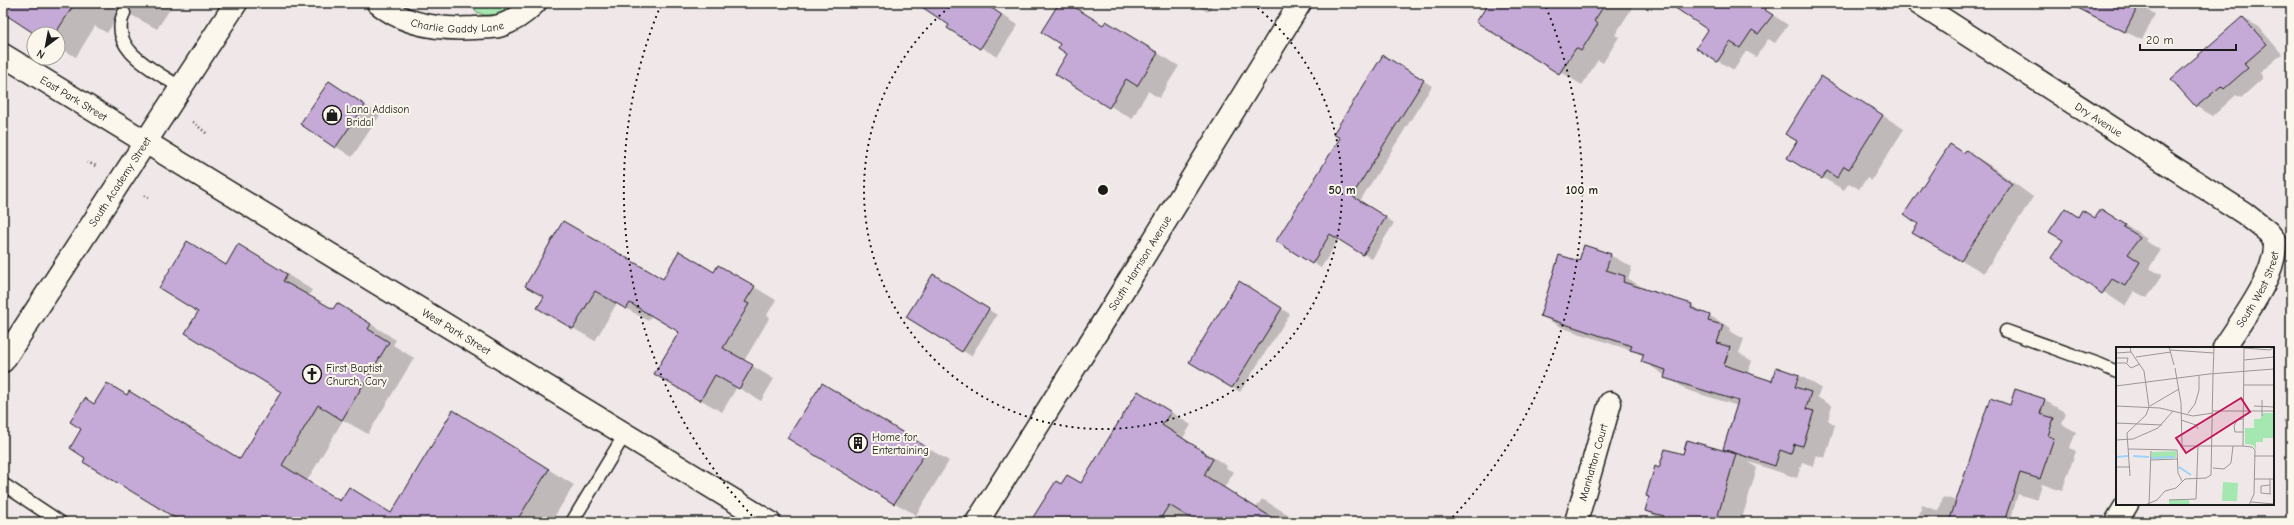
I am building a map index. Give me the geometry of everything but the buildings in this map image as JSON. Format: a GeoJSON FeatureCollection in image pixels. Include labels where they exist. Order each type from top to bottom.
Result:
{"type":"FeatureCollection","features":[{"type":"Feature","properties":{"kind":"street","name":"South Academy Street"},"geometry":{"type":"LineString","coordinates":[[3,361],[236,3]]}},
{"type":"Feature","properties":{"kind":"street","name":"Charlie Gaddy Lane"},"geometry":{"type":"LineString","coordinates":[[378,3],[412,22],[432,28],[451,29],[498,26],[514,20],[535,3]]}},
{"type":"Feature","properties":{"kind":"street","name":"South Harrison Avenue"},"geometry":{"type":"LineString","coordinates":[[977,522],[1096,334],[1300,3]]}},
{"type":"Feature","properties":{"kind":"street","name":"Dry Avenue"},"geometry":{"type":"LineString","coordinates":[[1918,3],[2244,213],[2268,232],[2283,239]]}},
{"type":"Feature","properties":{"kind":"street","name":"East Park Street"},"geometry":{"type":"LineString","coordinates":[[3,55],[145,141]]}},
{"type":"Feature","properties":{"kind":"street","name":"West Park Street"},"geometry":{"type":"LineString","coordinates":[[145,141],[769,522]]}},
{"type":"Feature","properties":{"kind":"street","name":"South West Street"},"geometry":{"type":"LineString","coordinates":[[2225,347],[2267,277],[2283,239]]}},
{"type":"Feature","properties":{"kind":"street","name":"Manhattan Court"},"geometry":{"type":"LineString","coordinates":[[1576,522],[1610,403]]}},
{"type":"Feature","properties":{"kind":"street"},"geometry":{"type":"LineString","coordinates":[[2116,522],[2126,505]]}},
{"type":"Feature","properties":{"kind":"lane"},"geometry":{"type":"LineString","coordinates":[[124,13],[121,20],[120,33],[131,55],[180,87]]}},
{"type":"Feature","properties":{"kind":"lane"},"geometry":{"type":"LineString","coordinates":[[2006,331],[2101,364],[2116,372]]}},
{"type":"Feature","properties":{"kind":"lane"},"geometry":{"type":"LineString","coordinates":[[572,522],[626,434]]}},
{"type":"Feature","properties":{"kind":"lane"},"geometry":{"type":"LineString","coordinates":[[3,484],[60,522]]}},
{"type":"Feature","properties":{"kind":"path"},"geometry":{"type":"LineString","coordinates":[[190,120],[206,133]]}},
{"type":"Feature","properties":{"kind":"path"},"geometry":{"type":"LineString","coordinates":[[87,162],[102,169]]}},
{"type":"Feature","properties":{"kind":"green space"},"geometry":{"type":"Polygon","coordinates":[[[470,3],[514,3],[509,8],[497,14],[485,15],[474,9],[470,3]]]}},
{"type":"Feature","properties":{"kind":"place","name":"Lana Addison Bridal"},"geometry":{"type":"Point","coordinates":[332,115]}},
{"type":"Feature","properties":{"kind":"place","name":"First Baptist Church, Cary"},"geometry":{"type":"Point","coordinates":[312,374]}},
{"type":"Feature","properties":{"kind":"place","name":"Home for Entertaining"},"geometry":{"type":"Point","coordinates":[858,443]}}]}
